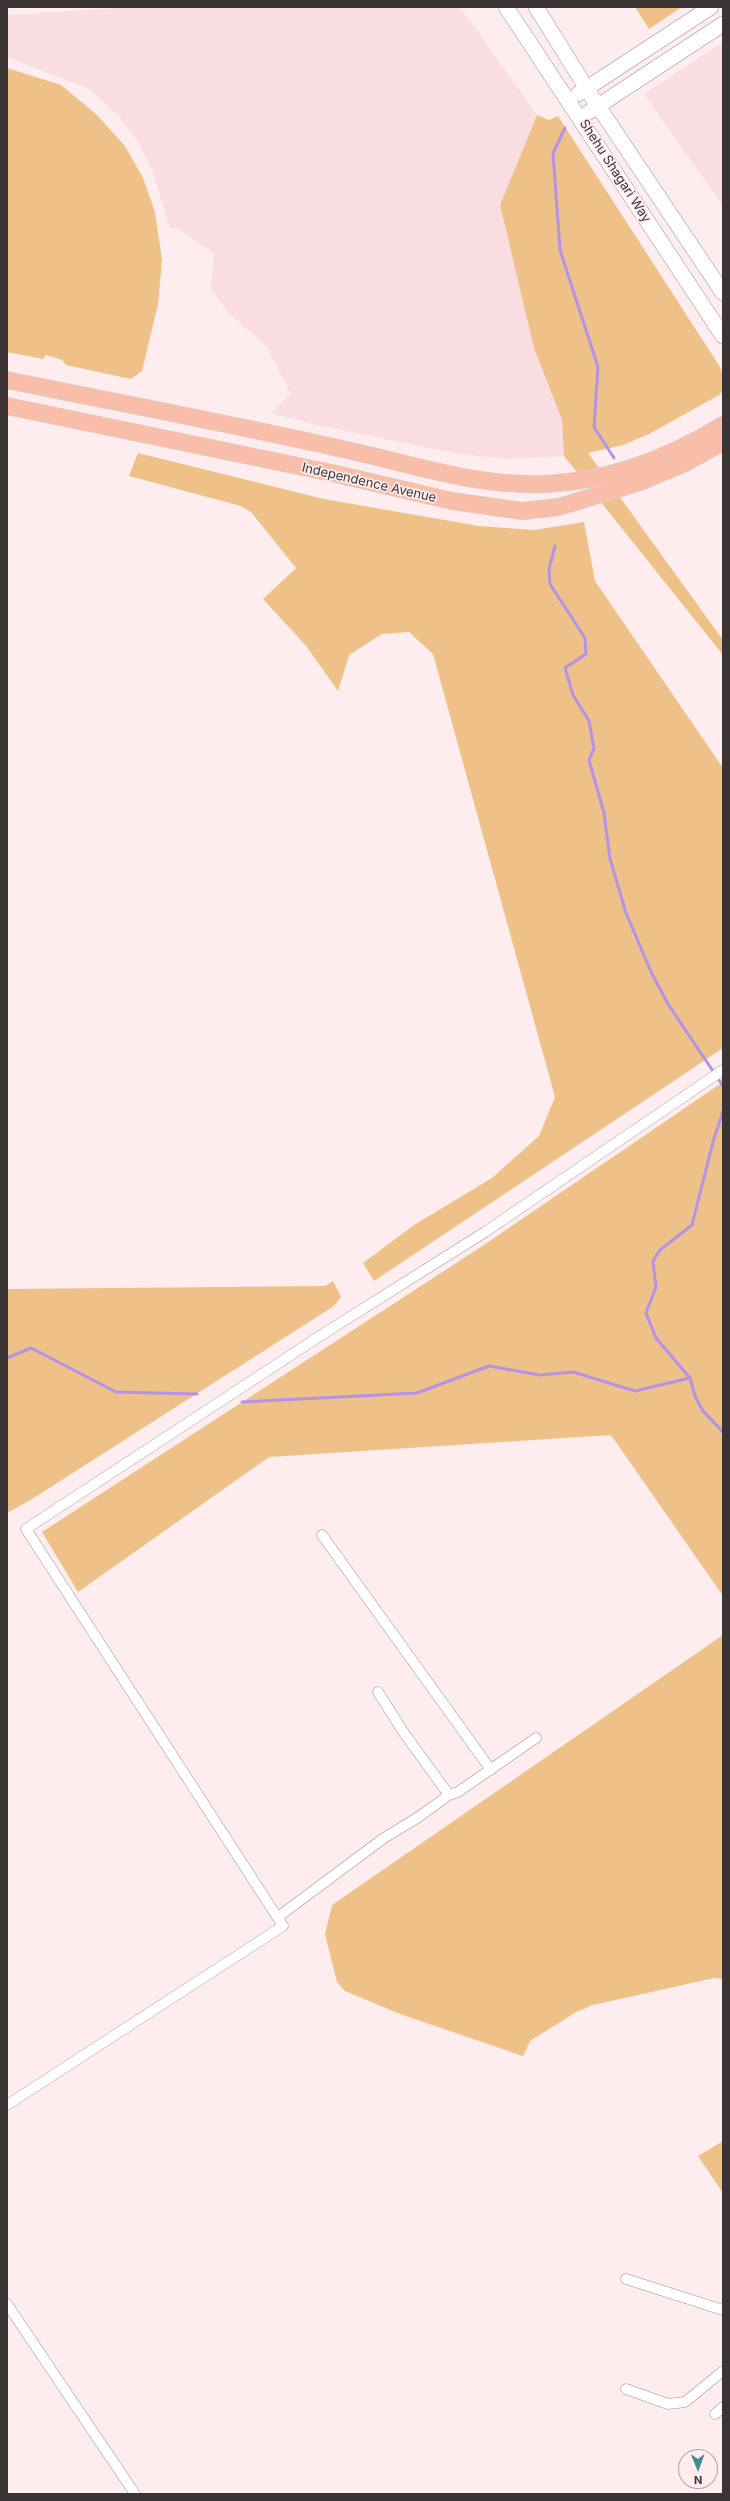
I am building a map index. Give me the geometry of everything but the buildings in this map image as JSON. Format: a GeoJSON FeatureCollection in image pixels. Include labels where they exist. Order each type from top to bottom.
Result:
{"type":"FeatureCollection","features":[{"type":"Feature","properties":{"kind":"main road","name":"Shehu Shagari Way"},"geometry":{"type":"LineString","coordinates":[[506,7],[723,336]]}},
{"type":"Feature","properties":{"kind":"main road","name":"Shehu Shagari Way"},"geometry":{"type":"LineString","coordinates":[[536,7],[586,88],[723,293]]}},
{"type":"Feature","properties":{"kind":"main road"},"geometry":{"type":"LineString","coordinates":[[568,100],[711,7]]}},
{"type":"Feature","properties":{"kind":"main road"},"geometry":{"type":"LineString","coordinates":[[580,118],[723,24]]}},
{"type":"Feature","properties":{"kind":"main road","name":"Independence Avenue"},"geometry":{"type":"LineString","coordinates":[[7,380],[360,453],[459,477],[497,482],[545,484],[577,481],[637,467],[678,450],[723,425]]}},
{"type":"Feature","properties":{"kind":"main road","name":"Independence Avenue"},"geometry":{"type":"LineString","coordinates":[[7,406],[332,474],[452,501],[522,511],[560,507],[662,474],[693,460],[723,442]]}},
{"type":"Feature","properties":{"kind":"main road"},"geometry":{"type":"LineString","coordinates":[[545,484],[650,452],[694,431],[723,412]]}},
{"type":"Feature","properties":{"kind":"main road"},"geometry":{"type":"LineString","coordinates":[[560,507],[606,502],[649,491],[695,470],[723,454]]}},
{"type":"Feature","properties":{"kind":"street"},"geometry":{"type":"LineString","coordinates":[[7,2105],[283,1926],[26,1529],[323,1334],[430,1268],[723,1070]]}},
{"type":"Feature","properties":{"kind":"street"},"geometry":{"type":"LineString","coordinates":[[322,1535],[491,1770]]}},
{"type":"Feature","properties":{"kind":"street"},"geometry":{"type":"LineString","coordinates":[[378,1692],[404,1733],[449,1795]]}},
{"type":"Feature","properties":{"kind":"street"},"geometry":{"type":"LineString","coordinates":[[278,1918],[384,1838],[417,1818],[449,1795],[458,1792],[536,1738]]}},
{"type":"Feature","properties":{"kind":"street"},"geometry":{"type":"LineString","coordinates":[[626,2279],[723,2310]]}},
{"type":"Feature","properties":{"kind":"street"},"geometry":{"type":"LineString","coordinates":[[7,2304],[135,2494]]}},
{"type":"Feature","properties":{"kind":"street"},"geometry":{"type":"LineString","coordinates":[[626,2389],[668,2404],[685,2402],[723,2371]]}},
{"type":"Feature","properties":{"kind":"shaded area"},"geometry":{"type":"Polygon","coordinates":[[[134,7],[460,7],[537,115],[500,205],[534,348],[562,420],[564,456],[508,459],[459,454],[312,424],[271,413],[291,394],[267,347],[229,313],[211,289],[214,253],[177,228],[170,229],[152,169],[138,142],[118,115],[89,89],[7,57],[7,15],[134,7]]]}},
{"type":"Feature","properties":{"kind":"shaded area"},"geometry":{"type":"Polygon","coordinates":[[[635,7],[682,7],[649,29],[635,7]]]}},
{"type":"Feature","properties":{"kind":"shaded area"},"geometry":{"type":"Polygon","coordinates":[[[723,42],[723,206],[644,94],[723,42]]]}},
{"type":"Feature","properties":{"kind":"shaded area"},"geometry":{"type":"Polygon","coordinates":[[[7,68],[61,85],[97,115],[125,146],[143,178],[155,212],[162,260],[158,304],[142,371],[131,379],[66,365],[62,360],[46,355],[43,359],[7,352],[7,68]]]}},
{"type":"Feature","properties":{"kind":"shaded area"},"geometry":{"type":"Polygon","coordinates":[[[537,115],[549,120],[558,116],[720,367],[723,377],[723,391],[719,395],[649,434],[623,445],[588,453],[723,640],[723,655],[564,456],[562,420],[534,348],[500,205],[537,115]]]}},
{"type":"Feature","properties":{"kind":"shaded area"},"geometry":{"type":"Polygon","coordinates":[[[138,453],[324,499],[479,526],[534,530],[584,522],[595,581],[723,768],[723,1048],[374,1281],[363,1263],[414,1225],[492,1178],[539,1136],[555,1097],[433,654],[409,632],[382,634],[349,655],[338,691],[307,647],[263,599],[296,568],[251,512],[241,506],[129,476],[138,453]]]}},
{"type":"Feature","properties":{"kind":"shaded area"},"geometry":{"type":"Polygon","coordinates":[[[723,1082],[723,1596],[611,1435],[269,1457],[78,1592],[42,1532],[484,1245],[723,1082]]]}},
{"type":"Feature","properties":{"kind":"shaded area"},"geometry":{"type":"Polygon","coordinates":[[[333,1281],[341,1297],[334,1306],[32,1499],[7,1513],[7,1289],[325,1286],[333,1281]]]}},
{"type":"Feature","properties":{"kind":"shaded area"},"geometry":{"type":"Polygon","coordinates":[[[723,1635],[723,1979],[714,1978],[593,2005],[576,2012],[530,2041],[523,2056],[400,2014],[345,1991],[337,1982],[325,1934],[332,1905],[723,1635]]]}},
{"type":"Feature","properties":{"kind":"shaded area"},"geometry":{"type":"Polygon","coordinates":[[[723,2141],[723,2193],[698,2156],[723,2141]]]}},
{"type":"Feature","properties":{"kind":"waterway"},"geometry":{"type":"LineString","coordinates":[[565,128],[553,153],[560,250],[598,367],[594,427],[614,458]]}},
{"type":"Feature","properties":{"kind":"waterway"},"geometry":{"type":"LineString","coordinates":[[555,546],[549,569],[550,584],[585,638],[586,654],[565,668],[573,695],[589,721],[594,748],[589,760],[604,813],[610,859],[626,913],[652,974],[668,1004],[723,1086]]}},
{"type":"Feature","properties":{"kind":"waterway"},"geometry":{"type":"LineString","coordinates":[[723,1111],[713,1142],[692,1225],[660,1250],[653,1261],[656,1287],[646,1313],[656,1338],[690,1378],[695,1396],[703,1411],[723,1432]]}},
{"type":"Feature","properties":{"kind":"waterway"},"geometry":{"type":"LineString","coordinates":[[7,1358],[31,1348],[116,1392],[197,1394]]}},
{"type":"Feature","properties":{"kind":"waterway"},"geometry":{"type":"LineString","coordinates":[[242,1402],[417,1393],[489,1366],[540,1375],[573,1372],[635,1391],[690,1378]]}}]}
